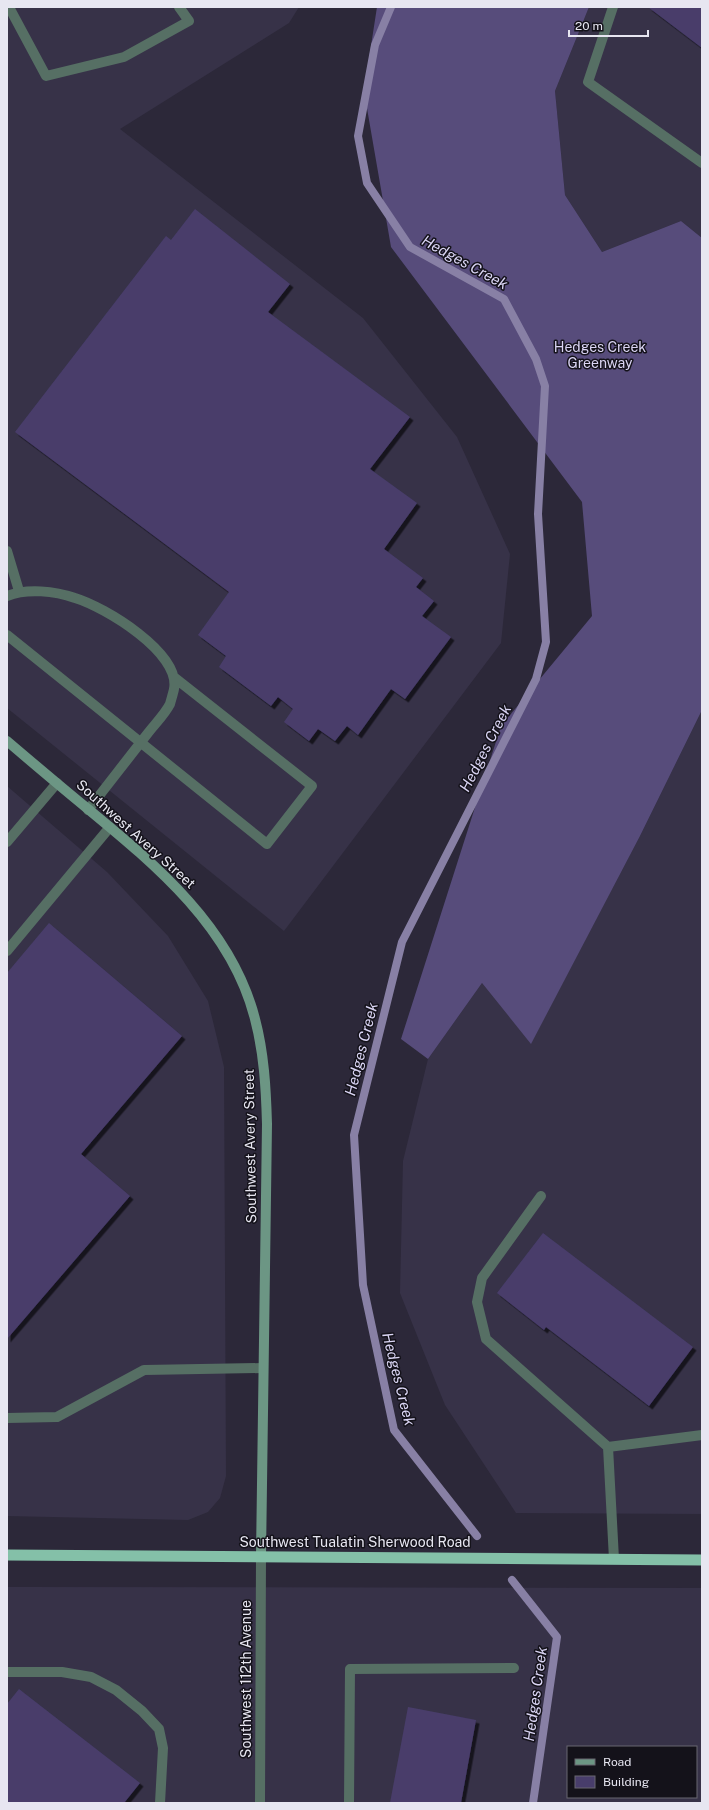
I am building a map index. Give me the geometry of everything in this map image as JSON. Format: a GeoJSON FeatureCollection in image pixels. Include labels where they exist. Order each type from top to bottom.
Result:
{"type":"FeatureCollection","features":[{"type":"Feature","properties":{"kind":"highway","name":"Southwest Tualatin Sherwood Road"},"geometry":{"type":"LineString","coordinates":[[7,1555],[702,1560]]}},
{"type":"Feature","properties":{"kind":"main road","name":"Southwest Avery Street"},"geometry":{"type":"LineString","coordinates":[[7,741],[153,864],[187,897],[210,927],[232,961],[255,1018],[263,1055],[267,1124],[261,1556]]}},
{"type":"Feature","properties":{"kind":"street"},"geometry":{"type":"LineString","coordinates":[[9,7],[46,76],[124,57],[189,21],[179,7]]}},
{"type":"Feature","properties":{"kind":"street"},"geometry":{"type":"LineString","coordinates":[[613,7],[588,82],[702,162]]}},
{"type":"Feature","properties":{"kind":"street"},"geometry":{"type":"LineString","coordinates":[[7,552],[18,591]]}},
{"type":"Feature","properties":{"kind":"street"},"geometry":{"type":"LineString","coordinates":[[7,596],[18,591],[44,592],[75,598],[105,611],[134,629],[168,663],[175,678],[312,786],[268,844],[7,635]]}},
{"type":"Feature","properties":{"kind":"street"},"geometry":{"type":"LineString","coordinates":[[88,810],[169,705],[175,678]]}},
{"type":"Feature","properties":{"kind":"street"},"geometry":{"type":"LineString","coordinates":[[7,842],[57,783]]}},
{"type":"Feature","properties":{"kind":"street"},"geometry":{"type":"LineString","coordinates":[[7,951],[110,827]]}},
{"type":"Feature","properties":{"kind":"street"},"geometry":{"type":"LineString","coordinates":[[541,1196],[482,1278],[477,1302],[486,1339],[608,1447],[614,1559]]}},
{"type":"Feature","properties":{"kind":"street"},"geometry":{"type":"LineString","coordinates":[[7,1418],[57,1417],[144,1370],[263,1368]]}},
{"type":"Feature","properties":{"kind":"street"},"geometry":{"type":"LineString","coordinates":[[608,1447],[702,1435]]}},
{"type":"Feature","properties":{"kind":"street","name":"Southwest 112th Avenue"},"geometry":{"type":"LineString","coordinates":[[260,1803],[261,1556]]}},
{"type":"Feature","properties":{"kind":"street"},"geometry":{"type":"LineString","coordinates":[[349,1803],[350,1668],[514,1668]]}},
{"type":"Feature","properties":{"kind":"street"},"geometry":{"type":"LineString","coordinates":[[7,1672],[62,1672],[91,1677],[116,1690],[142,1712],[159,1729],[163,1748],[160,1803]]}},
{"type":"Feature","properties":{"kind":"shaded area"},"geometry":{"type":"Polygon","coordinates":[[[7,7],[299,7],[289,23],[120,129],[363,318],[457,437],[510,554],[501,643],[284,931],[7,708],[7,7]]]}},
{"type":"Feature","properties":{"kind":"shaded area"},"geometry":{"type":"Polygon","coordinates":[[[589,7],[702,7],[702,238],[681,221],[602,252],[565,195],[555,91],[589,7]]]}},
{"type":"Feature","properties":{"kind":"shaded area"},"geometry":{"type":"Polygon","coordinates":[[[702,710],[702,1514],[516,1513],[445,1405],[400,1293],[403,1161],[428,1059],[482,983],[531,1043],[640,836],[702,710]]]}},
{"type":"Feature","properties":{"kind":"shaded area"},"geometry":{"type":"Polygon","coordinates":[[[7,786],[107,872],[168,936],[208,1001],[224,1067],[226,1476],[220,1498],[208,1512],[188,1520],[7,1516],[7,786]]]}},
{"type":"Feature","properties":{"kind":"shaded area"},"geometry":{"type":"Polygon","coordinates":[[[7,1587],[702,1588],[702,1803],[7,1803],[7,1587]]]}},
{"type":"Feature","properties":{"kind":"green space","name":"Hedges Creek Greenway"},"geometry":{"type":"Polygon","coordinates":[[[377,7],[589,7],[555,91],[565,195],[602,252],[681,221],[702,238],[702,710],[640,836],[531,1044],[482,983],[428,1059],[401,1039],[501,726],[592,616],[582,502],[391,247],[364,91],[377,7]]]}},
{"type":"Feature","properties":{"kind":"building"},"geometry":{"type":"Polygon","coordinates":[[[648,7],[702,7],[702,48],[648,7]]]}},
{"type":"Feature","properties":{"kind":"building"},"geometry":{"type":"Polygon","coordinates":[[[195,209],[290,284],[268,312],[410,417],[370,469],[417,503],[384,549],[423,578],[416,587],[434,601],[422,616],[451,637],[405,699],[391,689],[358,735],[347,726],[335,741],[318,729],[309,741],[284,722],[293,709],[278,697],[271,706],[219,667],[226,656],[198,635],[229,592],[15,432],[166,236],[171,240],[195,209]]]}},
{"type":"Feature","properties":{"kind":"building"},"geometry":{"type":"Polygon","coordinates":[[[49,923],[182,1036],[81,1154],[130,1196],[7,1339],[7,973],[49,923]]]}},
{"type":"Feature","properties":{"kind":"building"},"geometry":{"type":"Polygon","coordinates":[[[543,1233],[693,1347],[649,1406],[546,1327],[544,1330],[497,1293],[543,1233]]]}},
{"type":"Feature","properties":{"kind":"building"},"geometry":{"type":"Polygon","coordinates":[[[19,1689],[140,1783],[124,1803],[7,1803],[7,1704],[19,1689]]]}},
{"type":"Feature","properties":{"kind":"building"},"geometry":{"type":"Polygon","coordinates":[[[408,1707],[476,1720],[461,1803],[390,1803],[408,1707]]]}},
{"type":"Feature","properties":{"kind":"waterway","name":"Hedges Creek"},"geometry":{"type":"LineString","coordinates":[[391,7],[375,45],[358,136],[367,183],[410,247],[504,299],[536,359],[545,386],[538,514],[546,642],[536,679],[402,942],[354,1135],[363,1285],[394,1430],[477,1536]]}},
{"type":"Feature","properties":{"kind":"waterway","name":"Hedges Creek"},"geometry":{"type":"LineString","coordinates":[[512,1580],[557,1637],[533,1803]]}}]}
